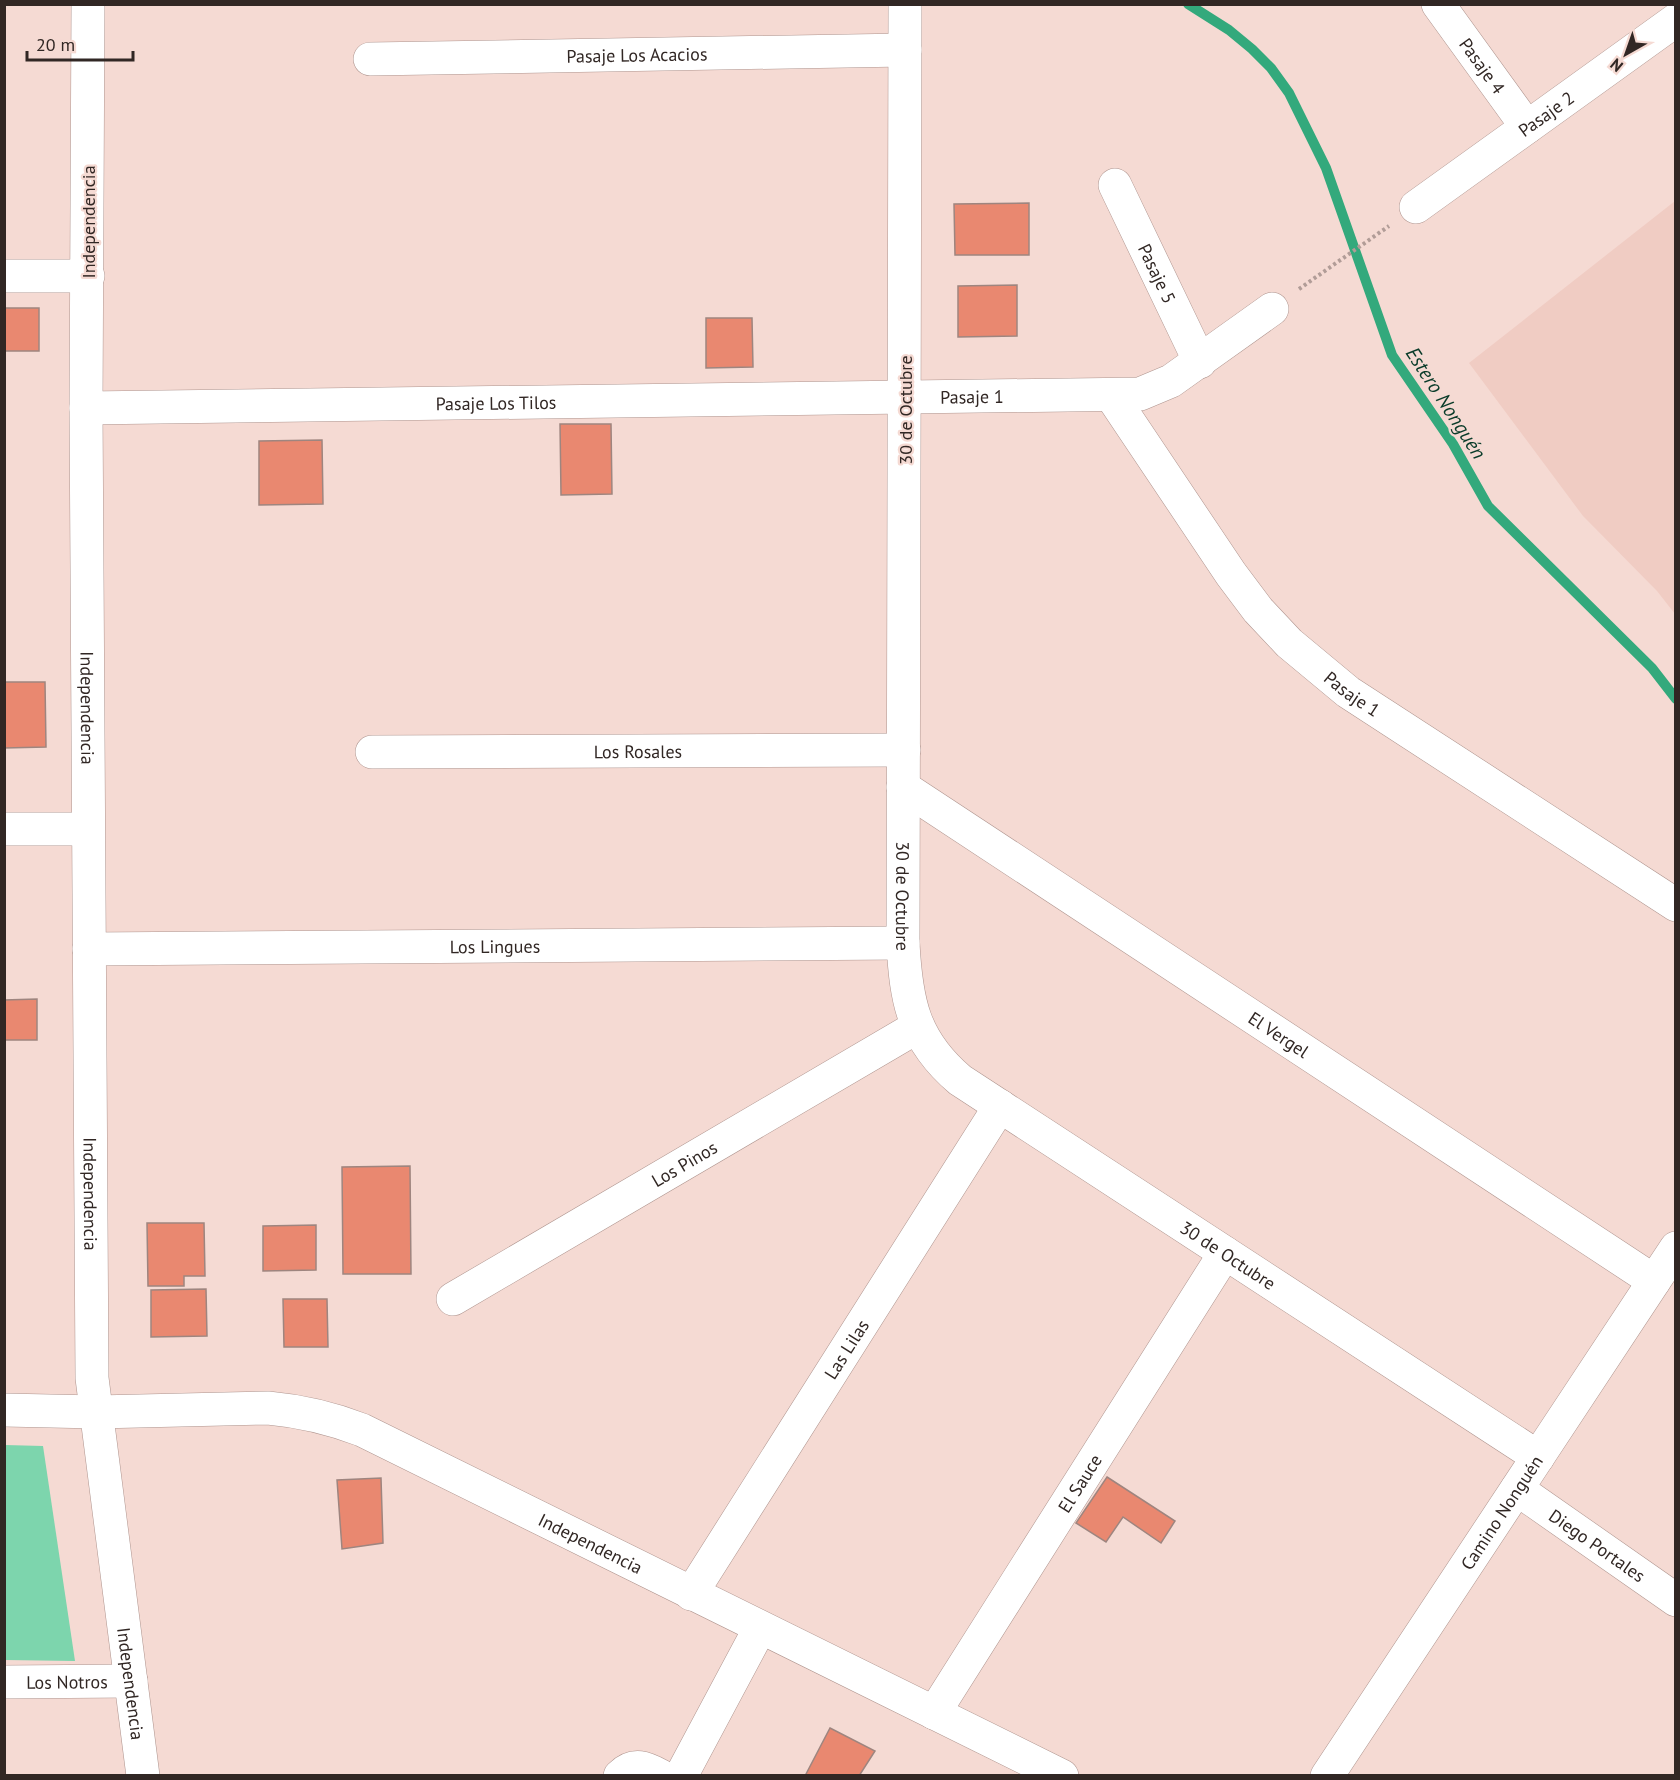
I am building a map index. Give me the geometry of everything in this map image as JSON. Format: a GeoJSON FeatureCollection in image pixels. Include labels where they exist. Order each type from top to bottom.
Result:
{"type":"FeatureCollection","features":[{"type":"Feature","properties":{"kind":"street","name":"Independencia"},"geometry":{"type":"LineString","coordinates":[[88,4],[86,408],[92,1378],[143,1776]]}},
{"type":"Feature","properties":{"kind":"street","name":"30 de Octubre"},"geometry":{"type":"LineString","coordinates":[[905,4],[903,943],[905,984],[917,1028],[944,1066],[1000,1106],[1538,1457]]}},
{"type":"Feature","properties":{"kind":"street","name":"Pasaje 4"},"geometry":{"type":"LineString","coordinates":[[1438,4],[1527,127]]}},
{"type":"Feature","properties":{"kind":"street","name":"Pasaje 2"},"geometry":{"type":"LineString","coordinates":[[1416,207],[1676,20]]}},
{"type":"Feature","properties":{"kind":"street","name":"Pasaje Los Acacios"},"geometry":{"type":"LineString","coordinates":[[370,59],[905,50]]}},
{"type":"Feature","properties":{"kind":"street","name":"Pasaje 5"},"geometry":{"type":"LineString","coordinates":[[1115,185],[1200,362]]}},
{"type":"Feature","properties":{"kind":"street"},"geometry":{"type":"LineString","coordinates":[[4,276],[88,276]]}},
{"type":"Feature","properties":{"kind":"street","name":"Pasaje 1"},"geometry":{"type":"LineString","coordinates":[[905,396],[1140,394],[1154,390],[1200,362],[1272,309]]}},
{"type":"Feature","properties":{"kind":"street","name":"Pasaje 1"},"geometry":{"type":"LineString","coordinates":[[1111,395],[1231,574],[1258,610],[1289,643],[1317,668],[1366,704],[1676,905]]}},
{"type":"Feature","properties":{"kind":"street","name":"Pasaje Los Tilos"},"geometry":{"type":"LineString","coordinates":[[86,408],[905,396]]}},
{"type":"Feature","properties":{"kind":"street","name":"Los Rosales"},"geometry":{"type":"LineString","coordinates":[[372,752],[904,750]]}},
{"type":"Feature","properties":{"kind":"street","name":"El Vergel"},"geometry":{"type":"LineString","coordinates":[[903,787],[1654,1281]]}},
{"type":"Feature","properties":{"kind":"street"},"geometry":{"type":"LineString","coordinates":[[4,829],[88,829]]}},
{"type":"Feature","properties":{"kind":"street","name":"Los Lingues"},"geometry":{"type":"LineString","coordinates":[[89,949],[903,943]]}},
{"type":"Feature","properties":{"kind":"street","name":"Los Pinos"},"geometry":{"type":"LineString","coordinates":[[453,1299],[917,1028]]}},
{"type":"Feature","properties":{"kind":"street","name":"Las Lilas"},"geometry":{"type":"LineString","coordinates":[[691,1594],[1000,1106]]}},
{"type":"Feature","properties":{"kind":"street","name":"Camino Nonguén"},"geometry":{"type":"LineString","coordinates":[[1327,1776],[1676,1248]]}},
{"type":"Feature","properties":{"kind":"street","name":"El Sauce"},"geometry":{"type":"LineString","coordinates":[[934,1713],[1225,1253]]}},
{"type":"Feature","properties":{"kind":"street","name":"Independencia"},"geometry":{"type":"LineString","coordinates":[[97,1412],[268,1408],[319,1415],[362,1430],[1062,1776]]}},
{"type":"Feature","properties":{"kind":"street"},"geometry":{"type":"LineString","coordinates":[[4,1410],[97,1412]]}},
{"type":"Feature","properties":{"kind":"street","name":"Diego Portales"},"geometry":{"type":"LineString","coordinates":[[1517,1490],[1676,1600]]}},
{"type":"Feature","properties":{"kind":"street"},"geometry":{"type":"LineString","coordinates":[[681,1776],[760,1628]]}},
{"type":"Feature","properties":{"kind":"street","name":"Los Notros"},"geometry":{"type":"LineString","coordinates":[[4,1682],[131,1681]]}},
{"type":"Feature","properties":{"kind":"street"},"geometry":{"type":"LineString","coordinates":[[620,1776],[626,1770],[639,1766],[661,1776]]}},
{"type":"Feature","properties":{"kind":"path"},"geometry":{"type":"LineString","coordinates":[[1309,283],[1385,229]]}},
{"type":"Feature","properties":{"kind":"shaded area"},"geometry":{"type":"Polygon","coordinates":[[[1675,201],[1675,614],[1657,591],[1583,516],[1469,363],[1675,201]]]}},
{"type":"Feature","properties":{"kind":"green space"},"geometry":{"type":"Polygon","coordinates":[[[5,1445],[43,1446],[75,1661],[5,1660],[5,1445]]]}},
{"type":"Feature","properties":{"kind":"building"},"geometry":{"type":"Polygon","coordinates":[[[1029,203],[1029,255],[955,255],[954,204],[1029,203]]]}},
{"type":"Feature","properties":{"kind":"building"},"geometry":{"type":"Polygon","coordinates":[[[1017,285],[1017,336],[958,337],[958,286],[1017,285]]]}},
{"type":"Feature","properties":{"kind":"building"},"geometry":{"type":"Polygon","coordinates":[[[4,308],[39,308],[39,351],[4,351],[4,308]]]}},
{"type":"Feature","properties":{"kind":"building"},"geometry":{"type":"Polygon","coordinates":[[[706,318],[752,318],[753,367],[706,368],[706,318]]]}},
{"type":"Feature","properties":{"kind":"building"},"geometry":{"type":"Polygon","coordinates":[[[560,424],[611,424],[612,494],[561,495],[560,424]]]}},
{"type":"Feature","properties":{"kind":"building"},"geometry":{"type":"Polygon","coordinates":[[[322,440],[323,504],[259,505],[259,441],[322,440]]]}},
{"type":"Feature","properties":{"kind":"building"},"geometry":{"type":"Polygon","coordinates":[[[4,682],[45,682],[46,747],[4,748],[4,682]]]}},
{"type":"Feature","properties":{"kind":"building"},"geometry":{"type":"Polygon","coordinates":[[[37,999],[37,1040],[4,1040],[4,1000],[37,999]]]}},
{"type":"Feature","properties":{"kind":"building"},"geometry":{"type":"Polygon","coordinates":[[[410,1166],[411,1274],[343,1274],[342,1167],[410,1166]]]}},
{"type":"Feature","properties":{"kind":"building"},"geometry":{"type":"Polygon","coordinates":[[[147,1223],[204,1223],[205,1276],[184,1276],[184,1286],[148,1286],[147,1223]]]}},
{"type":"Feature","properties":{"kind":"building"},"geometry":{"type":"Polygon","coordinates":[[[316,1225],[316,1270],[263,1271],[263,1226],[316,1225]]]}},
{"type":"Feature","properties":{"kind":"building"},"geometry":{"type":"Polygon","coordinates":[[[206,1289],[207,1336],[151,1337],[151,1290],[206,1289]]]}},
{"type":"Feature","properties":{"kind":"building"},"geometry":{"type":"Polygon","coordinates":[[[283,1299],[327,1299],[328,1347],[284,1347],[283,1299]]]}},
{"type":"Feature","properties":{"kind":"building"},"geometry":{"type":"Polygon","coordinates":[[[1107,1477],[1175,1521],[1161,1543],[1123,1517],[1106,1542],[1076,1523],[1107,1477]]]}},
{"type":"Feature","properties":{"kind":"building"},"geometry":{"type":"Polygon","coordinates":[[[381,1478],[383,1543],[342,1549],[337,1480],[381,1478]]]}},
{"type":"Feature","properties":{"kind":"building"},"geometry":{"type":"Polygon","coordinates":[[[830,1728],[875,1751],[859,1776],[805,1776],[830,1728]]]}},
{"type":"Feature","properties":{"kind":"waterway","name":"Estero Nonguén"},"geometry":{"type":"LineString","coordinates":[[1188,4],[1229,30],[1252,49],[1271,68],[1289,93],[1326,168],[1392,355],[1453,444],[1488,506],[1652,668],[1676,699]]}}]}
